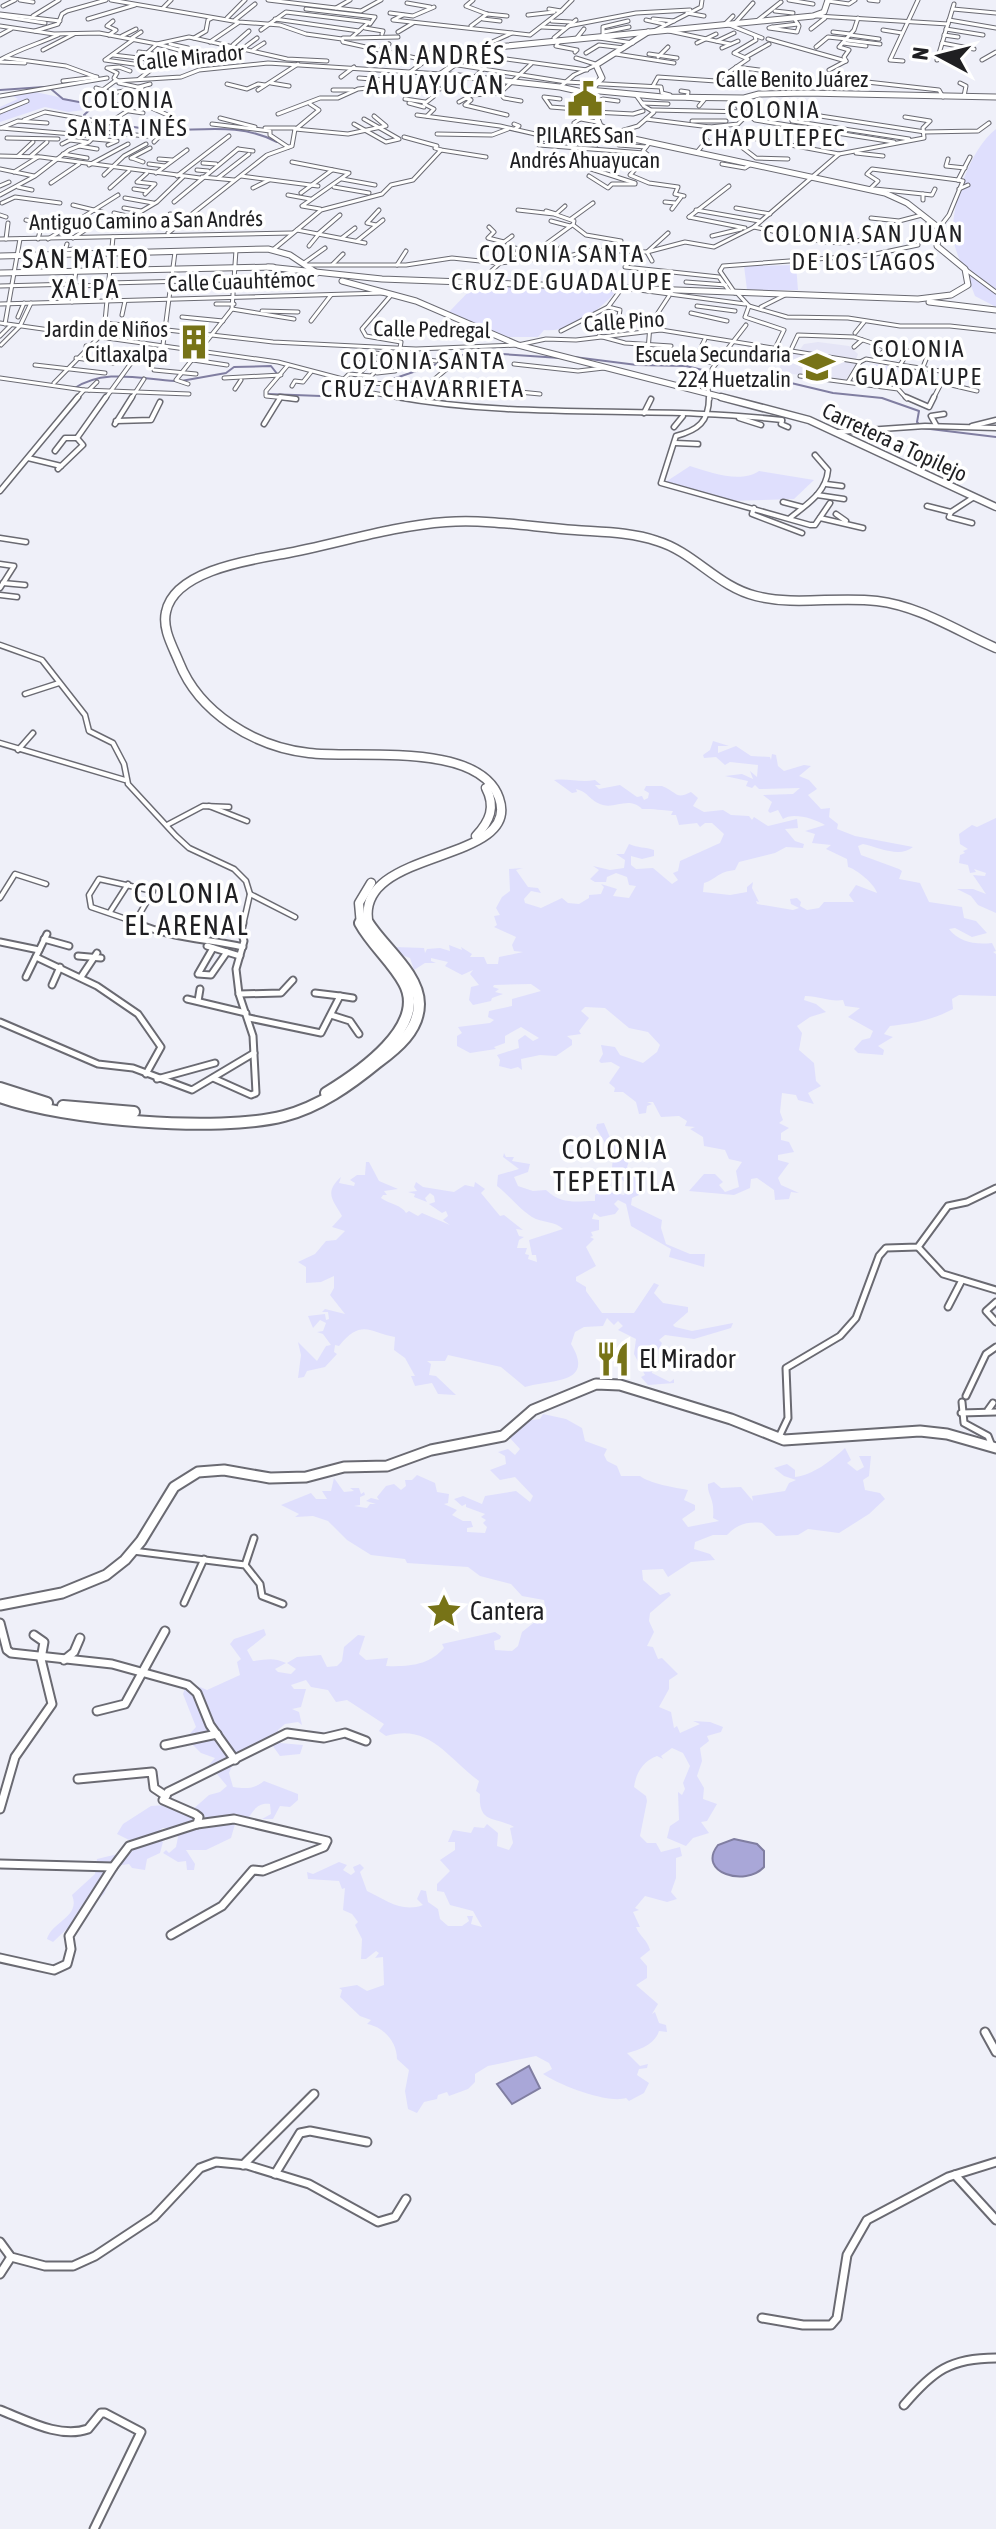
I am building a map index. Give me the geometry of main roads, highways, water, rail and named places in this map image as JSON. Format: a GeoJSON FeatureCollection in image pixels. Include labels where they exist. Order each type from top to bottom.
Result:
{"type":"FeatureCollection","features":[{"type":"Feature","properties":{"kind":"highway"},"geometry":{"type":"LineString","coordinates":[[0,1088],[20,1097],[64,1106],[219,1118],[255,1116],[293,1108],[320,1097],[391,1042],[408,1017],[408,994],[403,980],[359,922],[357,907],[363,893],[374,880],[393,868],[475,837],[491,815],[493,800],[489,791],[480,781],[461,770],[422,761],[332,759],[285,753],[244,737],[195,704],[181,687],[157,618],[168,594],[202,572],[233,562],[427,521],[473,519],[604,529],[639,533],[673,542],[722,578],[752,592],[893,600],[932,613],[996,646]]}},
{"type":"Feature","properties":{"kind":"highway"},"geometry":{"type":"LineString","coordinates":[[0,1097],[29,1107],[81,1115],[220,1124],[273,1120],[329,1100],[398,1046],[418,1017],[419,1000],[409,975],[367,922],[365,907],[371,893],[398,871],[471,845],[491,831],[498,821],[501,809],[497,792],[486,779],[470,769],[421,756],[327,756],[286,749],[256,738],[201,703],[188,688],[164,620],[173,596],[206,574],[434,523],[484,523],[589,531],[639,536],[670,545],[721,582],[751,595],[782,600],[889,603],[915,610],[996,646]]}},
{"type":"Feature","properties":{"kind":"main road"},"geometry":{"type":"LineString","coordinates":[[0,1605],[80,1587],[106,1575],[133,1551],[170,1492],[184,1479],[198,1472],[224,1470],[264,1478],[306,1477],[344,1467],[387,1466],[431,1450],[503,1436],[533,1410],[596,1384],[620,1385],[686,1404],[778,1439],[920,1431],[947,1434],[994,1448]]}},
{"type":"Feature","properties":{"kind":"water"},"geometry":{"type":"Polygon","coordinates":[[[734,1839],[757,1844],[764,1851],[764,1867],[746,1876],[718,1870],[713,1863],[713,1855],[718,1845],[734,1839]]]}},
{"type":"Feature","properties":{"kind":"water"},"geometry":{"type":"Polygon","coordinates":[[[529,2066],[540,2088],[512,2104],[497,2084],[529,2066]]]}},
{"type":"Feature","properties":{"kind":"waterway"},"geometry":{"type":"LineString","coordinates":[[0,90],[44,87]]}},
{"type":"Feature","properties":{"kind":"waterway"},"geometry":{"type":"LineString","coordinates":[[51,89],[63,99],[95,105],[84,115],[87,118]]}},
{"type":"Feature","properties":{"kind":"waterway"},"geometry":{"type":"LineString","coordinates":[[112,123],[155,130],[234,130],[277,142]]}},
{"type":"Feature","properties":{"kind":"waterway"},"geometry":{"type":"LineString","coordinates":[[381,383],[472,352],[560,358]]}},
{"type":"Feature","properties":{"kind":"waterway"},"geometry":{"type":"LineString","coordinates":[[574,357],[637,365],[686,366],[711,372]]}},
{"type":"Feature","properties":{"kind":"waterway"},"geometry":{"type":"LineString","coordinates":[[181,381],[226,373],[234,367],[271,366],[278,375]]}},
{"type":"Feature","properties":{"kind":"waterway"},"geometry":{"type":"LineString","coordinates":[[720,373],[744,382],[791,383],[833,393],[882,398],[919,411],[917,422],[922,428],[996,437]]}},
{"type":"Feature","properties":{"kind":"waterway"},"geometry":{"type":"LineString","coordinates":[[73,389],[110,377],[175,381]]}},
{"type":"Feature","properties":{"kind":"waterway"},"geometry":{"type":"LineString","coordinates":[[268,394],[347,397],[375,385]]}},
{"type":"Feature","properties":{"kind":"place","name":"PILARES San Andrés Ahuayucan"},"geometry":{"type":"Point","coordinates":[585,99]}},
{"type":"Feature","properties":{"kind":"place","name":"Jardin de Niños Citlaxalpa"},"geometry":{"type":"Point","coordinates":[194,342]}},
{"type":"Feature","properties":{"kind":"place","name":"Escuela Secundaria 224 Huetzalin"},"geometry":{"type":"Point","coordinates":[817,367]}},
{"type":"Feature","properties":{"kind":"place","name":"El Mirador"},"geometry":{"type":"Point","coordinates":[613,1359]}},
{"type":"Feature","properties":{"kind":"place","name":"Cantera"},"geometry":{"type":"Point","coordinates":[444,1611]}},
{"type":"Feature","properties":{"kind":"district","name":"SAN ANDRÉS AHUAYUCAN"},"geometry":{"type":"Point","coordinates":[436,70]}},
{"type":"Feature","properties":{"kind":"district","name":"COLONIA SANTA INÉS"},"geometry":{"type":"Point","coordinates":[128,113]}},
{"type":"Feature","properties":{"kind":"district","name":"COLONIA CHAPULTEPEC"},"geometry":{"type":"Point","coordinates":[774,123]}},
{"type":"Feature","properties":{"kind":"district","name":"COLONIA SAN JUAN DE LOS LAGOS"},"geometry":{"type":"Point","coordinates":[864,247]}},
{"type":"Feature","properties":{"kind":"district","name":"COLONIA SANTA CRUZ DE GUADALUPE"},"geometry":{"type":"Point","coordinates":[562,267]}},
{"type":"Feature","properties":{"kind":"district","name":"SAN MATEO XALPA"},"geometry":{"type":"Point","coordinates":[86,274]}},
{"type":"Feature","properties":{"kind":"district","name":"COLONIA GUADALUPE"},"geometry":{"type":"Point","coordinates":[919,362]}},
{"type":"Feature","properties":{"kind":"district","name":"COLONIA SANTA CRUZ CHAVARRIETA"},"geometry":{"type":"Point","coordinates":[423,374]}},
{"type":"Feature","properties":{"kind":"district","name":"COLONIA EL ARENAL"},"geometry":{"type":"Point","coordinates":[187,909]}},
{"type":"Feature","properties":{"kind":"district","name":"COLONIA TEPETITLA"},"geometry":{"type":"Point","coordinates":[615,1165]}}]}
